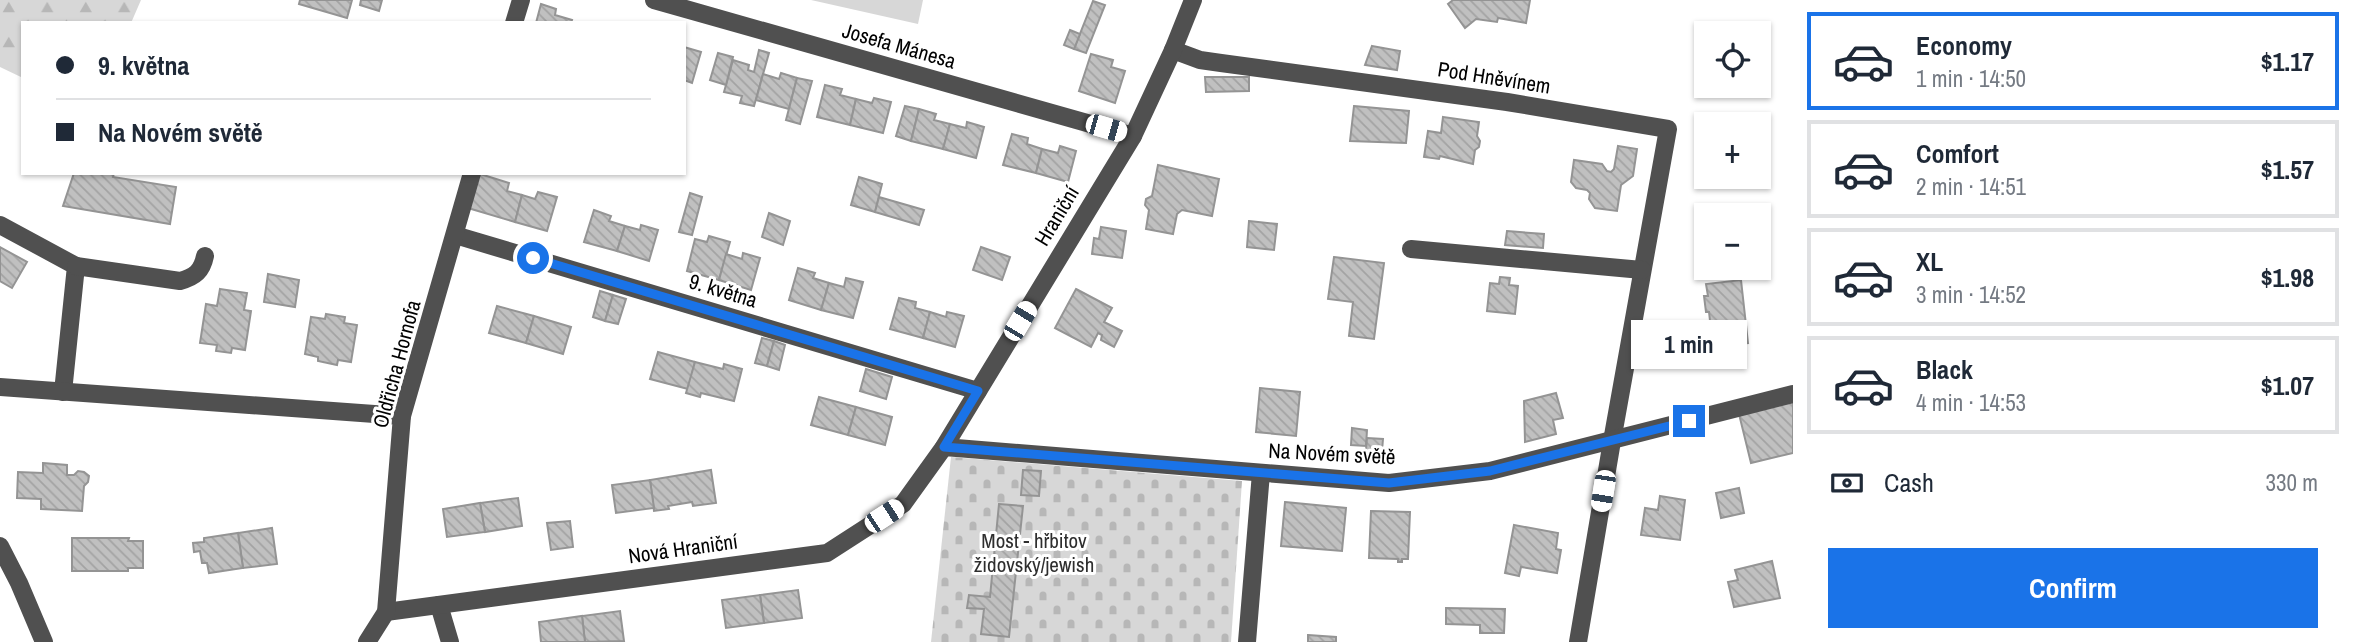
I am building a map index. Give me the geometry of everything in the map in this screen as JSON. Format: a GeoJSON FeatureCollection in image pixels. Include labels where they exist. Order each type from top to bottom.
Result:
{"type":"FeatureCollection","features":[{"type":"Feature","properties":{"kind":"street"},"geometry":{"type":"LineString","coordinates":[[515,21],[521,0]]}},
{"type":"Feature","properties":{"kind":"street","name":"Josefa Mánesa"},"geometry":{"type":"LineString","coordinates":[[653,0],[1133,136]]}},
{"type":"Feature","properties":{"kind":"street","name":"Hraniční"},"geometry":{"type":"LineString","coordinates":[[944,447],[1133,136],[1193,0]]}},
{"type":"Feature","properties":{"kind":"street","name":"Pod Hněvínem"},"geometry":{"type":"LineString","coordinates":[[1172,50],[1199,60],[1507,102],[1668,129],[1578,642]]}},
{"type":"Feature","properties":{"kind":"street","name":"Oldřicha Hornofa"},"geometry":{"type":"LineString","coordinates":[[386,612],[402,416],[471,175]]}},
{"type":"Feature","properties":{"kind":"street"},"geometry":{"type":"LineString","coordinates":[[0,225],[76,266],[180,281],[197,274],[202,268],[205,256]]}},
{"type":"Feature","properties":{"kind":"street","name":"9. května"},"geometry":{"type":"LineString","coordinates":[[455,235],[978,391]]}},
{"type":"Feature","properties":{"kind":"street"},"geometry":{"type":"LineString","coordinates":[[1411,249],[1642,270]]}},
{"type":"Feature","properties":{"kind":"street"},"geometry":{"type":"LineString","coordinates":[[63,392],[76,266]]}},
{"type":"Feature","properties":{"kind":"street"},"geometry":{"type":"LineString","coordinates":[[0,387],[402,416]]}},
{"type":"Feature","properties":{"kind":"street","name":"Na Novém světě"},"geometry":{"type":"LineString","coordinates":[[944,447],[1389,483],[1490,471],[1793,394]]}},
{"type":"Feature","properties":{"kind":"street","name":"Nová Hraniční"},"geometry":{"type":"LineString","coordinates":[[386,612],[827,553],[903,504],[944,447]]}},
{"type":"Feature","properties":{"kind":"street"},"geometry":{"type":"LineString","coordinates":[[1247,642],[1261,473]]}},
{"type":"Feature","properties":{"kind":"street"},"geometry":{"type":"LineString","coordinates":[[0,546],[44,642]]}},
{"type":"Feature","properties":{"kind":"street"},"geometry":{"type":"LineString","coordinates":[[439,605],[450,642]]}},
{"type":"Feature","properties":{"kind":"street"},"geometry":{"type":"LineString","coordinates":[[367,642],[386,612]]}},
{"type":"Feature","properties":{"kind":"green space"},"geometry":{"type":"Polygon","coordinates":[[[0,0],[141,0],[132,21],[21,21],[21,77],[0,67],[0,0]]]}},
{"type":"Feature","properties":{"kind":"green space"},"geometry":{"type":"Polygon","coordinates":[[[811,0],[923,0],[918,24],[811,0]]]}},
{"type":"Feature","properties":{"kind":"green space","name":"Most - hřbitov židovský/jewish"},"geometry":{"type":"Polygon","coordinates":[[[951,457],[1242,481],[1231,642],[931,642],[951,457]]]}},
{"type":"Feature","properties":{"kind":"building"},"geometry":{"type":"Polygon","coordinates":[[[300,0],[352,0],[347,18],[299,4],[300,0]]]}},
{"type":"Feature","properties":{"kind":"building"},"geometry":{"type":"Polygon","coordinates":[[[361,0],[382,0],[379,11],[360,5],[361,0]]]}},
{"type":"Feature","properties":{"kind":"building"},"geometry":{"type":"Polygon","coordinates":[[[1453,0],[1530,0],[1526,23],[1498,18],[1497,22],[1476,19],[1465,28],[1448,4],[1453,0]]]}},
{"type":"Feature","properties":{"kind":"building"},"geometry":{"type":"Polygon","coordinates":[[[1093,1],[1105,5],[1086,53],[1074,49],[1093,1]]]}},
{"type":"Feature","properties":{"kind":"building"},"geometry":{"type":"Polygon","coordinates":[[[541,4],[556,9],[555,15],[572,20],[572,21],[537,21],[541,4]]]}},
{"type":"Feature","properties":{"kind":"building"},"geometry":{"type":"Polygon","coordinates":[[[1070,30],[1080,34],[1074,49],[1064,45],[1070,30]]]}},
{"type":"Feature","properties":{"kind":"building"},"geometry":{"type":"Polygon","coordinates":[[[1372,46],[1400,51],[1397,70],[1365,65],[1372,46]]]}},
{"type":"Feature","properties":{"kind":"building"},"geometry":{"type":"Polygon","coordinates":[[[686,48],[701,52],[692,83],[686,81],[686,48]]]}},
{"type":"Feature","properties":{"kind":"building"},"geometry":{"type":"Polygon","coordinates":[[[759,50],[769,53],[754,106],[740,103],[742,96],[724,92],[733,60],[749,65],[748,70],[754,72],[759,50]]]}},
{"type":"Feature","properties":{"kind":"building"},"geometry":{"type":"Polygon","coordinates":[[[718,53],[733,57],[726,85],[710,80],[718,53]]]}},
{"type":"Feature","properties":{"kind":"building"},"geometry":{"type":"Polygon","coordinates":[[[1091,54],[1113,60],[1111,67],[1125,71],[1115,103],[1079,91],[1091,54]]]}},
{"type":"Feature","properties":{"kind":"building"},"geometry":{"type":"Polygon","coordinates":[[[781,73],[797,78],[789,109],[756,100],[763,74],[779,79],[781,73]]]}},
{"type":"Feature","properties":{"kind":"building"},"geometry":{"type":"Polygon","coordinates":[[[1205,77],[1249,77],[1249,91],[1206,92],[1205,77]]]}},
{"type":"Feature","properties":{"kind":"building"},"geometry":{"type":"Polygon","coordinates":[[[797,78],[812,81],[800,124],[786,120],[797,78]]]}},
{"type":"Feature","properties":{"kind":"building"},"geometry":{"type":"Polygon","coordinates":[[[825,85],[842,89],[840,95],[856,99],[850,125],[817,117],[825,85]]]}},
{"type":"Feature","properties":{"kind":"building"},"geometry":{"type":"Polygon","coordinates":[[[874,98],[891,102],[883,133],[850,125],[856,99],[872,103],[874,98]]]}},
{"type":"Feature","properties":{"kind":"building"},"geometry":{"type":"Polygon","coordinates":[[[905,106],[919,109],[911,141],[896,136],[905,106]]]}},
{"type":"Feature","properties":{"kind":"building"},"geometry":{"type":"Polygon","coordinates":[[[1354,106],[1409,111],[1406,143],[1350,141],[1354,106]]]}},
{"type":"Feature","properties":{"kind":"building"},"geometry":{"type":"Polygon","coordinates":[[[919,109],[936,114],[934,120],[950,124],[943,149],[911,141],[919,109]]]}},
{"type":"Feature","properties":{"kind":"building"},"geometry":{"type":"Polygon","coordinates":[[[1443,117],[1479,122],[1477,136],[1480,141],[1475,150],[1473,164],[1440,156],[1439,159],[1424,157],[1428,131],[1441,133],[1443,117]]]}},
{"type":"Feature","properties":{"kind":"building"},"geometry":{"type":"Polygon","coordinates":[[[967,122],[984,127],[976,158],[943,149],[950,124],[966,128],[967,122]]]}},
{"type":"Feature","properties":{"kind":"building"},"geometry":{"type":"Polygon","coordinates":[[[1012,134],[1028,138],[1027,144],[1042,149],[1036,173],[1003,165],[1012,134]]]}},
{"type":"Feature","properties":{"kind":"building"},"geometry":{"type":"Polygon","coordinates":[[[1060,146],[1076,151],[1068,182],[1036,173],[1042,149],[1058,153],[1060,146]]]}},
{"type":"Feature","properties":{"kind":"building"},"geometry":{"type":"Polygon","coordinates":[[[1618,146],[1637,149],[1633,176],[1621,185],[1617,211],[1595,208],[1589,199],[1590,193],[1576,188],[1571,182],[1574,160],[1602,164],[1611,172],[1614,169],[1618,146]]]}},
{"type":"Feature","properties":{"kind":"building"},"geometry":{"type":"Polygon","coordinates":[[[1158,165],[1219,179],[1212,216],[1182,210],[1177,214],[1173,234],[1146,229],[1149,210],[1145,205],[1146,199],[1152,196],[1158,165]]]}},
{"type":"Feature","properties":{"kind":"building"},"geometry":{"type":"Polygon","coordinates":[[[73,175],[114,175],[176,187],[170,224],[63,206],[73,175]]]}},
{"type":"Feature","properties":{"kind":"building"},"geometry":{"type":"Polygon","coordinates":[[[476,175],[509,183],[507,191],[522,195],[515,222],[468,208],[476,175]]]}},
{"type":"Feature","properties":{"kind":"building"},"geometry":{"type":"Polygon","coordinates":[[[859,177],[882,184],[875,212],[851,205],[859,177]]]}},
{"type":"Feature","properties":{"kind":"building"},"geometry":{"type":"Polygon","coordinates":[[[538,192],[557,197],[547,231],[515,222],[522,195],[535,199],[538,192]]]}},
{"type":"Feature","properties":{"kind":"building"},"geometry":{"type":"Polygon","coordinates":[[[690,193],[702,197],[692,235],[679,232],[690,193]]]}},
{"type":"Feature","properties":{"kind":"building"},"geometry":{"type":"Polygon","coordinates":[[[879,197],[924,210],[919,225],[875,212],[879,197]]]}},
{"type":"Feature","properties":{"kind":"building"},"geometry":{"type":"Polygon","coordinates":[[[594,210],[611,216],[609,221],[625,226],[617,251],[584,242],[594,210]]]}},
{"type":"Feature","properties":{"kind":"building"},"geometry":{"type":"Polygon","coordinates":[[[769,213],[790,221],[783,245],[762,237],[769,213]]]}},
{"type":"Feature","properties":{"kind":"building"},"geometry":{"type":"Polygon","coordinates":[[[1249,221],[1277,224],[1274,250],[1247,247],[1249,221]]]}},
{"type":"Feature","properties":{"kind":"building"},"geometry":{"type":"Polygon","coordinates":[[[641,225],[658,230],[649,261],[617,251],[625,226],[640,230],[641,225]]]}},
{"type":"Feature","properties":{"kind":"building"},"geometry":{"type":"Polygon","coordinates":[[[1101,227],[1126,231],[1122,258],[1092,254],[1094,238],[1099,239],[1101,227]]]}},
{"type":"Feature","properties":{"kind":"building"},"geometry":{"type":"Polygon","coordinates":[[[1507,231],[1544,234],[1543,248],[1505,245],[1507,231]]]}},
{"type":"Feature","properties":{"kind":"building"},"geometry":{"type":"Polygon","coordinates":[[[709,236],[730,242],[719,280],[687,271],[695,239],[707,242],[709,236]]]}},
{"type":"Feature","properties":{"kind":"building"},"geometry":{"type":"Polygon","coordinates":[[[0,247],[27,262],[12,288],[0,281],[0,247]]]}},
{"type":"Feature","properties":{"kind":"building"},"geometry":{"type":"Polygon","coordinates":[[[981,247],[1010,257],[1002,280],[973,270],[981,247]]]}},
{"type":"Feature","properties":{"kind":"building"},"geometry":{"type":"Polygon","coordinates":[[[743,253],[760,258],[751,290],[719,280],[726,254],[742,259],[743,253]]]}},
{"type":"Feature","properties":{"kind":"building"},"geometry":{"type":"Polygon","coordinates":[[[1334,257],[1384,263],[1374,339],[1349,336],[1353,302],[1328,299],[1334,257]]]}},
{"type":"Feature","properties":{"kind":"building"},"geometry":{"type":"Polygon","coordinates":[[[798,268],[815,273],[813,278],[829,283],[821,310],[789,300],[798,268]]]}},
{"type":"Feature","properties":{"kind":"building"},"geometry":{"type":"Polygon","coordinates":[[[268,274],[299,280],[295,307],[264,302],[268,274]]]}},
{"type":"Feature","properties":{"kind":"building"},"geometry":{"type":"Polygon","coordinates":[[[1500,277],[1510,278],[1509,285],[1518,286],[1515,314],[1487,311],[1490,283],[1499,284],[1500,277]]]}},
{"type":"Feature","properties":{"kind":"building"},"geometry":{"type":"Polygon","coordinates":[[[846,278],[863,282],[853,318],[821,310],[829,283],[844,287],[846,278]]]}},
{"type":"Feature","properties":{"kind":"building"},"geometry":{"type":"Polygon","coordinates":[[[1741,280],[1748,343],[1713,347],[1709,312],[1706,312],[1704,296],[1708,296],[1706,284],[1741,280]]]}},
{"type":"Feature","properties":{"kind":"building"},"geometry":{"type":"Polygon","coordinates":[[[220,289],[247,293],[244,310],[251,311],[245,350],[232,348],[231,353],[216,351],[217,345],[200,343],[206,304],[217,306],[220,289]]]}},
{"type":"Feature","properties":{"kind":"building"},"geometry":{"type":"Polygon","coordinates":[[[1076,289],[1112,308],[1104,322],[1122,331],[1114,347],[1101,340],[1102,335],[1098,333],[1091,347],[1055,328],[1076,289]]]}},
{"type":"Feature","properties":{"kind":"building"},"geometry":{"type":"Polygon","coordinates":[[[600,291],[613,295],[605,321],[593,317],[600,291]]]}},
{"type":"Feature","properties":{"kind":"building"},"geometry":{"type":"Polygon","coordinates":[[[613,295],[626,299],[618,324],[605,321],[613,295]]]}},
{"type":"Feature","properties":{"kind":"building"},"geometry":{"type":"Polygon","coordinates":[[[899,298],[916,302],[915,308],[930,312],[923,338],[890,329],[899,298]]]}},
{"type":"Feature","properties":{"kind":"building"},"geometry":{"type":"Polygon","coordinates":[[[497,306],[534,316],[526,343],[489,333],[497,306]]]}},
{"type":"Feature","properties":{"kind":"building"},"geometry":{"type":"Polygon","coordinates":[[[930,312],[946,317],[947,312],[964,316],[955,347],[923,338],[930,312]]]}},
{"type":"Feature","properties":{"kind":"building"},"geometry":{"type":"Polygon","coordinates":[[[326,314],[345,317],[344,323],[357,325],[351,362],[338,360],[337,365],[318,361],[318,357],[305,354],[311,317],[325,319],[326,314]]]}},
{"type":"Feature","properties":{"kind":"building"},"geometry":{"type":"Polygon","coordinates":[[[534,316],[571,327],[563,354],[526,343],[534,316]]]}},
{"type":"Feature","properties":{"kind":"building"},"geometry":{"type":"Polygon","coordinates":[[[762,338],[774,341],[767,366],[755,363],[762,338]]]}},
{"type":"Feature","properties":{"kind":"building"},"geometry":{"type":"Polygon","coordinates":[[[774,341],[785,345],[779,370],[767,366],[774,341]]]}},
{"type":"Feature","properties":{"kind":"building"},"geometry":{"type":"Polygon","coordinates":[[[658,352],[695,362],[688,389],[650,379],[658,352]]]}},
{"type":"Feature","properties":{"kind":"building"},"geometry":{"type":"Polygon","coordinates":[[[695,362],[723,369],[724,364],[742,369],[734,401],[701,393],[700,397],[686,393],[695,362]]]}},
{"type":"Feature","properties":{"kind":"building"},"geometry":{"type":"Polygon","coordinates":[[[866,369],[892,377],[886,399],[860,391],[866,369]]]}},
{"type":"Feature","properties":{"kind":"building"},"geometry":{"type":"Polygon","coordinates":[[[1260,388],[1300,392],[1296,436],[1256,432],[1260,388]]]}},
{"type":"Feature","properties":{"kind":"building"},"geometry":{"type":"Polygon","coordinates":[[[1556,393],[1563,418],[1553,420],[1556,434],[1525,442],[1524,401],[1556,393]]]}},
{"type":"Feature","properties":{"kind":"building"},"geometry":{"type":"Polygon","coordinates":[[[819,397],[856,407],[848,435],[811,425],[819,397]]]}},
{"type":"Feature","properties":{"kind":"building"},"geometry":{"type":"Polygon","coordinates":[[[1793,401],[1793,453],[1751,463],[1739,414],[1793,401]]]}},
{"type":"Feature","properties":{"kind":"building"},"geometry":{"type":"Polygon","coordinates":[[[856,407],[892,417],[885,445],[848,435],[856,407]]]}},
{"type":"Feature","properties":{"kind":"building"},"geometry":{"type":"Polygon","coordinates":[[[1352,428],[1367,430],[1366,446],[1351,445],[1352,428]]]}},
{"type":"Feature","properties":{"kind":"building"},"geometry":{"type":"Polygon","coordinates":[[[1367,438],[1383,439],[1381,463],[1365,462],[1367,438]]]}},
{"type":"Feature","properties":{"kind":"building"},"geometry":{"type":"Polygon","coordinates":[[[43,463],[67,465],[67,475],[74,475],[78,471],[89,476],[84,486],[82,511],[41,509],[41,499],[17,498],[18,472],[43,473],[43,463]]]}},
{"type":"Feature","properties":{"kind":"building"},"geometry":{"type":"Polygon","coordinates":[[[711,470],[716,503],[693,506],[692,502],[654,511],[650,480],[711,470]]]}},
{"type":"Feature","properties":{"kind":"building"},"geometry":{"type":"Polygon","coordinates":[[[1023,470],[1041,471],[1039,496],[1021,495],[1023,470]]]}},
{"type":"Feature","properties":{"kind":"building"},"geometry":{"type":"Polygon","coordinates":[[[650,480],[654,508],[616,513],[612,485],[650,480]]]}},
{"type":"Feature","properties":{"kind":"building"},"geometry":{"type":"Polygon","coordinates":[[[1739,488],[1744,513],[1721,518],[1716,493],[1739,488]]]}},
{"type":"Feature","properties":{"kind":"building"},"geometry":{"type":"Polygon","coordinates":[[[1660,496],[1685,500],[1680,540],[1641,535],[1645,508],[1658,510],[1660,496]]]}},
{"type":"Feature","properties":{"kind":"building"},"geometry":{"type":"Polygon","coordinates":[[[518,498],[522,526],[485,532],[480,503],[518,498]]]}},
{"type":"Feature","properties":{"kind":"building"},"geometry":{"type":"Polygon","coordinates":[[[1285,502],[1346,508],[1342,551],[1281,546],[1285,502]]]}},
{"type":"Feature","properties":{"kind":"building"},"geometry":{"type":"Polygon","coordinates":[[[480,503],[485,532],[447,537],[443,509],[480,503]]]}},
{"type":"Feature","properties":{"kind":"building"},"geometry":{"type":"Polygon","coordinates":[[[999,504],[1023,506],[1009,637],[981,634],[984,609],[967,608],[969,595],[990,597],[999,504]]]}},
{"type":"Feature","properties":{"kind":"building"},"geometry":{"type":"Polygon","coordinates":[[[1371,511],[1410,512],[1408,559],[1398,562],[1398,559],[1369,558],[1371,511]]]}},
{"type":"Feature","properties":{"kind":"building"},"geometry":{"type":"Polygon","coordinates":[[[570,521],[573,547],[551,550],[547,523],[570,521]]]}},
{"type":"Feature","properties":{"kind":"building"},"geometry":{"type":"Polygon","coordinates":[[[1514,525],[1558,533],[1556,549],[1561,550],[1557,573],[1521,567],[1519,576],[1505,573],[1514,525]]]}},
{"type":"Feature","properties":{"kind":"building"},"geometry":{"type":"Polygon","coordinates":[[[272,528],[277,564],[243,568],[238,533],[272,528]]]}},
{"type":"Feature","properties":{"kind":"building"},"geometry":{"type":"Polygon","coordinates":[[[238,533],[243,568],[209,573],[207,563],[202,563],[200,551],[194,552],[193,543],[204,542],[204,538],[238,533]]]}},
{"type":"Feature","properties":{"kind":"building"},"geometry":{"type":"Polygon","coordinates":[[[72,538],[129,538],[128,541],[143,541],[143,568],[128,568],[128,571],[72,571],[72,538]]]}},
{"type":"Feature","properties":{"kind":"building"},"geometry":{"type":"Polygon","coordinates":[[[1772,561],[1780,598],[1734,607],[1728,582],[1738,580],[1735,570],[1772,561]]]}},
{"type":"Feature","properties":{"kind":"building"},"geometry":{"type":"Polygon","coordinates":[[[798,590],[802,618],[764,623],[760,595],[798,590]]]}},
{"type":"Feature","properties":{"kind":"building"},"geometry":{"type":"Polygon","coordinates":[[[760,595],[764,623],[726,628],[722,600],[760,595]]]}},
{"type":"Feature","properties":{"kind":"building"},"geometry":{"type":"Polygon","coordinates":[[[1446,608],[1505,609],[1504,633],[1480,633],[1480,625],[1446,624],[1446,608]]]}},
{"type":"Feature","properties":{"kind":"building"},"geometry":{"type":"Polygon","coordinates":[[[620,611],[624,641],[585,642],[582,616],[620,611]]]}},
{"type":"Feature","properties":{"kind":"building"},"geometry":{"type":"Polygon","coordinates":[[[582,616],[585,642],[541,642],[539,622],[582,616]]]}},
{"type":"Feature","properties":{"kind":"building"},"geometry":{"type":"Polygon","coordinates":[[[1308,635],[1336,637],[1336,642],[1308,642],[1308,635]]]}},
{"type":"Feature","properties":{"kind":"route"},"geometry":{"type":"LineString","coordinates":[[533,258],[978,391],[944,447],[1389,483],[1490,471],[1689,421]]}}]}
